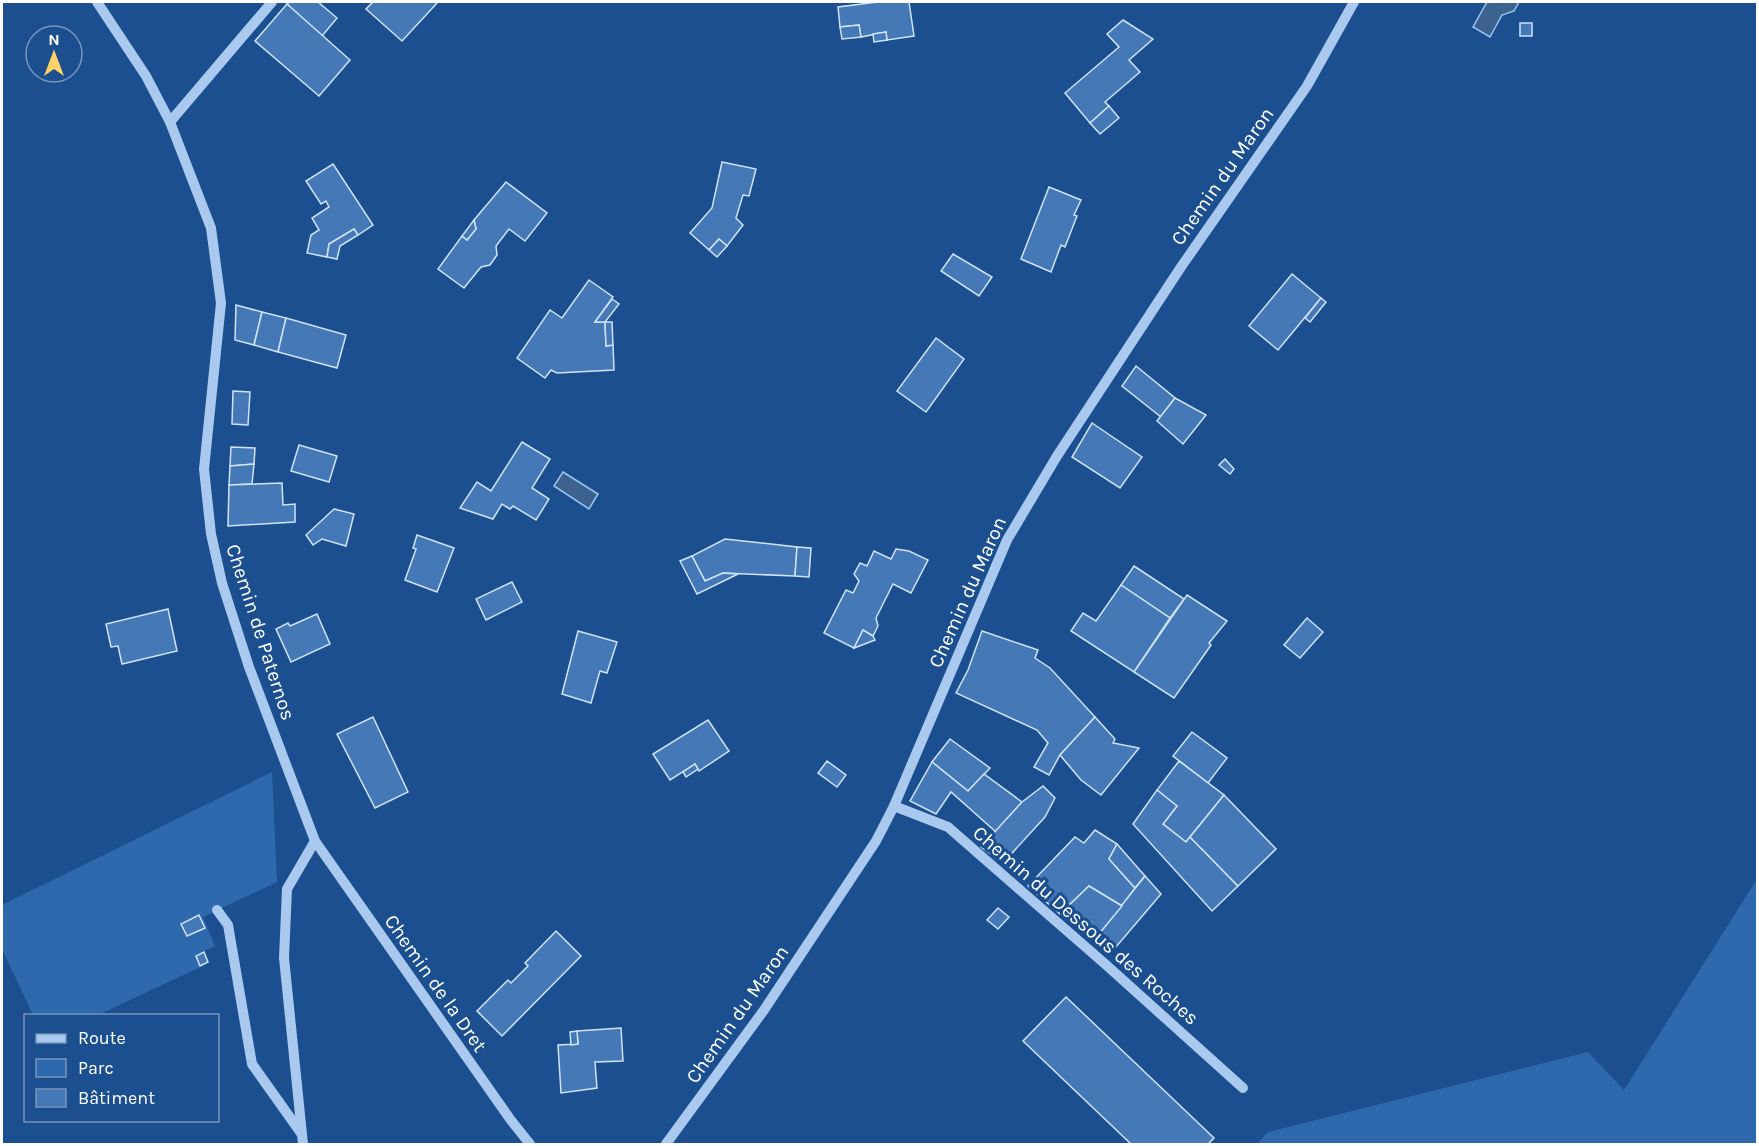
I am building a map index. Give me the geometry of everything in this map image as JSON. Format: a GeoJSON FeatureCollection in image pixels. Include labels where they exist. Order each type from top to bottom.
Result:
{"type":"FeatureCollection","features":[{"type":"Feature","properties":{"kind":"street","name":"Chemin de Paternos"},"geometry":{"type":"LineString","coordinates":[[97,2],[146,76],[170,122],[211,228],[221,303],[204,469],[211,534],[222,583],[249,667],[315,841]]}},
{"type":"Feature","properties":{"kind":"street"},"geometry":{"type":"LineString","coordinates":[[170,122],[272,2]]}},
{"type":"Feature","properties":{"kind":"street","name":"Chemin du Maron"},"geometry":{"type":"LineString","coordinates":[[666,1144],[764,1010],[876,841],[894,806],[1007,540],[1057,456],[1168,287],[1307,86],[1354,2]]}},
{"type":"Feature","properties":{"kind":"street","name":"Chemin du Dessous des Roches"},"geometry":{"type":"LineString","coordinates":[[894,806],[948,827],[1243,1088]]}},
{"type":"Feature","properties":{"kind":"street"},"geometry":{"type":"LineString","coordinates":[[303,1144],[284,958],[287,889],[315,841]]}},
{"type":"Feature","properties":{"kind":"street","name":"Chemin de la Dret"},"geometry":{"type":"LineString","coordinates":[[315,841],[510,1119],[530,1144]]}},
{"type":"Feature","properties":{"kind":"street"},"geometry":{"type":"LineString","coordinates":[[217,910],[228,925],[252,1064],[301,1133]]}},
{"type":"Feature","properties":{"kind":"green space"},"geometry":{"type":"Polygon","coordinates":[[[272,772],[277,882],[203,917],[215,946],[204,951],[209,963],[100,1014],[33,1014],[2,949],[2,905],[272,772]]]}},
{"type":"Feature","properties":{"kind":"green space"},"geometry":{"type":"Polygon","coordinates":[[[1757,879],[1757,1144],[1257,1144],[1268,1132],[1588,1052],[1624,1090],[1757,879]]]}},
{"type":"Feature","properties":{"kind":"shaded area"},"geometry":{"type":"Polygon","coordinates":[[[1487,2],[1519,2],[1514,11],[1502,15],[1490,37],[1473,27],[1487,2]]]}},
{"type":"Feature","properties":{"kind":"shaded area"},"geometry":{"type":"Polygon","coordinates":[[[563,472],[598,494],[589,509],[554,486],[563,472]]]}},
{"type":"Feature","properties":{"kind":"building"},"geometry":{"type":"Polygon","coordinates":[[[290,2],[318,2],[337,18],[322,36],[287,4],[290,2]]]}},
{"type":"Feature","properties":{"kind":"building"},"geometry":{"type":"Polygon","coordinates":[[[373,2],[438,2],[402,41],[366,9],[373,2]]]}},
{"type":"Feature","properties":{"kind":"building"},"geometry":{"type":"Polygon","coordinates":[[[878,2],[909,2],[914,36],[887,40],[886,32],[861,37],[859,25],[840,27],[838,7],[878,2]]]}},
{"type":"Feature","properties":{"kind":"building"},"geometry":{"type":"Polygon","coordinates":[[[287,4],[350,60],[319,96],[255,41],[287,4]]]}},
{"type":"Feature","properties":{"kind":"building"},"geometry":{"type":"Polygon","coordinates":[[[1123,20],[1153,39],[1129,60],[1140,72],[1105,102],[1109,106],[1090,123],[1065,93],[1119,47],[1107,34],[1123,20]]]}},
{"type":"Feature","properties":{"kind":"building"},"geometry":{"type":"Polygon","coordinates":[[[1520,23],[1532,23],[1532,36],[1520,36],[1520,23]]]}},
{"type":"Feature","properties":{"kind":"building"},"geometry":{"type":"Polygon","coordinates":[[[859,25],[861,37],[842,39],[840,27],[859,25]]]}},
{"type":"Feature","properties":{"kind":"building"},"geometry":{"type":"Polygon","coordinates":[[[886,32],[887,40],[874,42],[873,34],[886,32]]]}},
{"type":"Feature","properties":{"kind":"building"},"geometry":{"type":"Polygon","coordinates":[[[1109,106],[1119,118],[1100,134],[1090,123],[1109,106]]]}},
{"type":"Feature","properties":{"kind":"building"},"geometry":{"type":"Polygon","coordinates":[[[722,162],[756,169],[749,196],[743,195],[736,218],[743,225],[727,246],[719,239],[709,250],[690,233],[712,208],[722,162]]]}},
{"type":"Feature","properties":{"kind":"building"},"geometry":{"type":"Polygon","coordinates":[[[333,164],[373,225],[358,235],[354,229],[329,244],[327,257],[307,253],[311,235],[319,230],[312,218],[329,207],[326,201],[321,204],[306,181],[333,164]]]}},
{"type":"Feature","properties":{"kind":"building"},"geometry":{"type":"Polygon","coordinates":[[[506,182],[547,213],[525,241],[509,229],[496,246],[497,255],[490,265],[481,267],[464,288],[438,269],[462,236],[467,240],[476,229],[474,220],[506,182]]]}},
{"type":"Feature","properties":{"kind":"building"},"geometry":{"type":"Polygon","coordinates":[[[1049,187],[1081,200],[1065,247],[1061,245],[1051,272],[1021,259],[1049,187]]]}},
{"type":"Feature","properties":{"kind":"building"},"geometry":{"type":"Polygon","coordinates":[[[474,220],[476,229],[467,240],[462,236],[474,220]]]}},
{"type":"Feature","properties":{"kind":"building"},"geometry":{"type":"Polygon","coordinates":[[[354,229],[358,235],[340,246],[337,259],[327,257],[329,244],[354,229]]]}},
{"type":"Feature","properties":{"kind":"building"},"geometry":{"type":"Polygon","coordinates":[[[719,239],[727,246],[717,257],[709,250],[719,239]]]}},
{"type":"Feature","properties":{"kind":"building"},"geometry":{"type":"Polygon","coordinates":[[[953,254],[992,277],[979,296],[941,271],[953,254]]]}},
{"type":"Feature","properties":{"kind":"building"},"geometry":{"type":"Polygon","coordinates":[[[1292,274],[1321,298],[1278,350],[1249,326],[1292,274]]]}},
{"type":"Feature","properties":{"kind":"building"},"geometry":{"type":"Polygon","coordinates":[[[589,280],[613,297],[595,322],[605,322],[606,346],[613,345],[614,370],[557,373],[551,370],[545,378],[517,358],[550,310],[562,318],[589,280]]]}},
{"type":"Feature","properties":{"kind":"building"},"geometry":{"type":"Polygon","coordinates":[[[1321,298],[1326,302],[1310,322],[1305,318],[1321,298]]]}},
{"type":"Feature","properties":{"kind":"building"},"geometry":{"type":"Polygon","coordinates":[[[612,299],[619,304],[605,322],[595,322],[612,299]]]}},
{"type":"Feature","properties":{"kind":"building"},"geometry":{"type":"Polygon","coordinates":[[[236,305],[262,312],[254,345],[235,340],[236,305]]]}},
{"type":"Feature","properties":{"kind":"building"},"geometry":{"type":"Polygon","coordinates":[[[262,312],[286,318],[278,352],[254,345],[262,312]]]}},
{"type":"Feature","properties":{"kind":"building"},"geometry":{"type":"Polygon","coordinates":[[[286,318],[346,335],[337,368],[278,352],[286,318]]]}},
{"type":"Feature","properties":{"kind":"building"},"geometry":{"type":"Polygon","coordinates":[[[605,322],[612,322],[613,345],[606,346],[605,322]]]}},
{"type":"Feature","properties":{"kind":"building"},"geometry":{"type":"Polygon","coordinates":[[[936,338],[964,359],[926,412],[897,391],[936,338]]]}},
{"type":"Feature","properties":{"kind":"building"},"geometry":{"type":"Polygon","coordinates":[[[1136,366],[1175,398],[1161,417],[1122,386],[1136,366]]]}},
{"type":"Feature","properties":{"kind":"building"},"geometry":{"type":"Polygon","coordinates":[[[233,391],[250,392],[248,425],[232,424],[233,391]]]}},
{"type":"Feature","properties":{"kind":"building"},"geometry":{"type":"Polygon","coordinates":[[[1175,398],[1206,415],[1183,444],[1157,421],[1175,398]]]}},
{"type":"Feature","properties":{"kind":"building"},"geometry":{"type":"Polygon","coordinates":[[[1092,423],[1142,457],[1120,488],[1072,457],[1092,423]]]}},
{"type":"Feature","properties":{"kind":"building"},"geometry":{"type":"Polygon","coordinates":[[[522,442],[550,459],[532,488],[549,499],[536,520],[513,506],[510,509],[502,504],[493,519],[460,508],[477,482],[491,491],[522,442]]]}},
{"type":"Feature","properties":{"kind":"building"},"geometry":{"type":"Polygon","coordinates":[[[299,445],[337,456],[329,482],[291,471],[299,445]]]}},
{"type":"Feature","properties":{"kind":"building"},"geometry":{"type":"Polygon","coordinates":[[[231,447],[255,448],[254,464],[230,466],[231,447]]]}},
{"type":"Feature","properties":{"kind":"building"},"geometry":{"type":"Polygon","coordinates":[[[1225,459],[1234,469],[1230,474],[1219,465],[1225,459]]]}},
{"type":"Feature","properties":{"kind":"building"},"geometry":{"type":"Polygon","coordinates":[[[254,464],[252,484],[229,485],[230,466],[254,464]]]}},
{"type":"Feature","properties":{"kind":"building"},"geometry":{"type":"Polygon","coordinates":[[[282,483],[283,505],[295,504],[295,522],[228,526],[229,485],[282,483]]]}},
{"type":"Feature","properties":{"kind":"building"},"geometry":{"type":"Polygon","coordinates":[[[334,509],[354,514],[346,546],[322,539],[313,545],[306,535],[334,509]]]}},
{"type":"Feature","properties":{"kind":"building"},"geometry":{"type":"Polygon","coordinates":[[[417,535],[454,548],[437,592],[405,580],[416,549],[413,548],[417,535]]]}},
{"type":"Feature","properties":{"kind":"building"},"geometry":{"type":"Polygon","coordinates":[[[725,539],[797,547],[795,576],[723,573],[705,581],[692,556],[725,539]]]}},
{"type":"Feature","properties":{"kind":"building"},"geometry":{"type":"Polygon","coordinates":[[[797,547],[811,548],[809,577],[795,576],[797,547]]]}},
{"type":"Feature","properties":{"kind":"building"},"geometry":{"type":"Polygon","coordinates":[[[896,549],[909,551],[928,560],[911,593],[893,584],[876,618],[878,626],[873,636],[863,630],[854,648],[824,633],[846,590],[853,593],[859,581],[854,574],[860,563],[867,566],[874,551],[891,559],[896,549]]]}},
{"type":"Feature","properties":{"kind":"building"},"geometry":{"type":"Polygon","coordinates":[[[692,556],[705,581],[723,573],[738,574],[697,594],[680,561],[692,556]]]}},
{"type":"Feature","properties":{"kind":"building"},"geometry":{"type":"Polygon","coordinates":[[[1134,566],[1184,599],[1170,618],[1121,585],[1134,566]]]}},
{"type":"Feature","properties":{"kind":"building"},"geometry":{"type":"Polygon","coordinates":[[[512,582],[522,602],[486,620],[476,599],[512,582]]]}},
{"type":"Feature","properties":{"kind":"building"},"geometry":{"type":"Polygon","coordinates":[[[1121,585],[1170,618],[1134,672],[1071,631],[1083,613],[1096,621],[1121,585]]]}},
{"type":"Feature","properties":{"kind":"building"},"geometry":{"type":"Polygon","coordinates":[[[1187,595],[1227,621],[1209,643],[1211,645],[1174,698],[1134,672],[1187,595]]]}},
{"type":"Feature","properties":{"kind":"building"},"geometry":{"type":"Polygon","coordinates":[[[168,609],[177,651],[122,664],[118,646],[111,647],[106,624],[168,609]]]}},
{"type":"Feature","properties":{"kind":"building"},"geometry":{"type":"Polygon","coordinates":[[[317,614],[330,644],[291,662],[276,629],[288,623],[290,626],[317,614]]]}},
{"type":"Feature","properties":{"kind":"building"},"geometry":{"type":"Polygon","coordinates":[[[1307,618],[1323,632],[1300,658],[1284,645],[1307,618]]]}},
{"type":"Feature","properties":{"kind":"building"},"geometry":{"type":"Polygon","coordinates":[[[863,630],[875,640],[854,648],[863,630]]]}},
{"type":"Feature","properties":{"kind":"building"},"geometry":{"type":"Polygon","coordinates":[[[578,631],[617,642],[607,673],[600,671],[591,703],[562,694],[578,631]]]}},
{"type":"Feature","properties":{"kind":"building"},"geometry":{"type":"Polygon","coordinates":[[[982,631],[1038,650],[1035,658],[1050,668],[1095,717],[1060,755],[1049,775],[1034,767],[1048,743],[1037,730],[956,693],[968,670],[982,631]]]}},
{"type":"Feature","properties":{"kind":"building"},"geometry":{"type":"Polygon","coordinates":[[[373,717],[408,792],[375,808],[337,734],[373,717]]]}},
{"type":"Feature","properties":{"kind":"building"},"geometry":{"type":"Polygon","coordinates":[[[1095,717],[1115,739],[1113,743],[1139,748],[1101,795],[1081,780],[1060,755],[1095,717]]]}},
{"type":"Feature","properties":{"kind":"building"},"geometry":{"type":"Polygon","coordinates":[[[708,720],[729,751],[699,771],[695,764],[670,780],[653,754],[708,720]]]}},
{"type":"Feature","properties":{"kind":"building"},"geometry":{"type":"Polygon","coordinates":[[[1192,732],[1227,758],[1208,783],[1173,756],[1192,732]]]}},
{"type":"Feature","properties":{"kind":"building"},"geometry":{"type":"Polygon","coordinates":[[[950,739],[990,768],[968,791],[932,762],[950,739]]]}},
{"type":"Feature","properties":{"kind":"building"},"geometry":{"type":"Polygon","coordinates":[[[827,761],[846,775],[837,787],[818,773],[827,761]]]}},
{"type":"Feature","properties":{"kind":"building"},"geometry":{"type":"Polygon","coordinates":[[[1179,761],[1224,795],[1186,842],[1163,824],[1177,806],[1157,790],[1179,761]]]}},
{"type":"Feature","properties":{"kind":"building"},"geometry":{"type":"Polygon","coordinates":[[[932,762],[968,791],[984,774],[1022,802],[996,832],[951,792],[936,814],[910,801],[932,762]]]}},
{"type":"Feature","properties":{"kind":"building"},"geometry":{"type":"Polygon","coordinates":[[[695,764],[698,769],[686,777],[683,772],[695,764]]]}},
{"type":"Feature","properties":{"kind":"building"},"geometry":{"type":"Polygon","coordinates":[[[1043,786],[1055,798],[1045,817],[1003,863],[981,847],[1022,802],[1043,786]]]}},
{"type":"Feature","properties":{"kind":"building"},"geometry":{"type":"Polygon","coordinates":[[[1157,790],[1177,806],[1163,824],[1186,842],[1190,837],[1238,886],[1212,911],[1133,824],[1157,790]]]}},
{"type":"Feature","properties":{"kind":"building"},"geometry":{"type":"Polygon","coordinates":[[[1224,795],[1276,849],[1238,886],[1190,837],[1224,795]]]}},
{"type":"Feature","properties":{"kind":"building"},"geometry":{"type":"Polygon","coordinates":[[[1095,830],[1117,844],[1109,859],[1135,888],[1122,906],[1089,886],[1060,914],[1028,886],[1075,837],[1084,843],[1095,830]]]}},
{"type":"Feature","properties":{"kind":"building"},"geometry":{"type":"Polygon","coordinates":[[[1117,844],[1145,876],[1135,888],[1109,859],[1117,844]]]}},
{"type":"Feature","properties":{"kind":"building"},"geometry":{"type":"Polygon","coordinates":[[[1145,876],[1161,894],[1110,954],[1094,940],[1145,876]]]}},
{"type":"Feature","properties":{"kind":"building"},"geometry":{"type":"Polygon","coordinates":[[[1089,886],[1122,906],[1094,940],[1062,912],[1089,886]]]}},
{"type":"Feature","properties":{"kind":"building"},"geometry":{"type":"Polygon","coordinates":[[[998,908],[1009,917],[998,929],[987,920],[998,908]]]}},
{"type":"Feature","properties":{"kind":"building"},"geometry":{"type":"Polygon","coordinates":[[[199,915],[205,928],[187,936],[181,924],[199,915]]]}},
{"type":"Feature","properties":{"kind":"building"},"geometry":{"type":"Polygon","coordinates":[[[556,931],[581,956],[502,1036],[477,1011],[508,980],[511,983],[528,966],[525,963],[556,931]]]}},
{"type":"Feature","properties":{"kind":"building"},"geometry":{"type":"Polygon","coordinates":[[[204,952],[208,962],[200,966],[196,956],[204,952]]]}},
{"type":"Feature","properties":{"kind":"building"},"geometry":{"type":"Polygon","coordinates":[[[1066,997],[1214,1138],[1208,1144],[1131,1144],[1023,1041],[1066,997]]]}},
{"type":"Feature","properties":{"kind":"building"},"geometry":{"type":"Polygon","coordinates":[[[621,1028],[623,1061],[595,1062],[597,1088],[561,1093],[558,1045],[578,1044],[577,1031],[621,1028]]]}},
{"type":"Feature","properties":{"kind":"building"},"geometry":{"type":"Polygon","coordinates":[[[577,1031],[578,1044],[571,1045],[570,1032],[577,1031]]]}}]}
